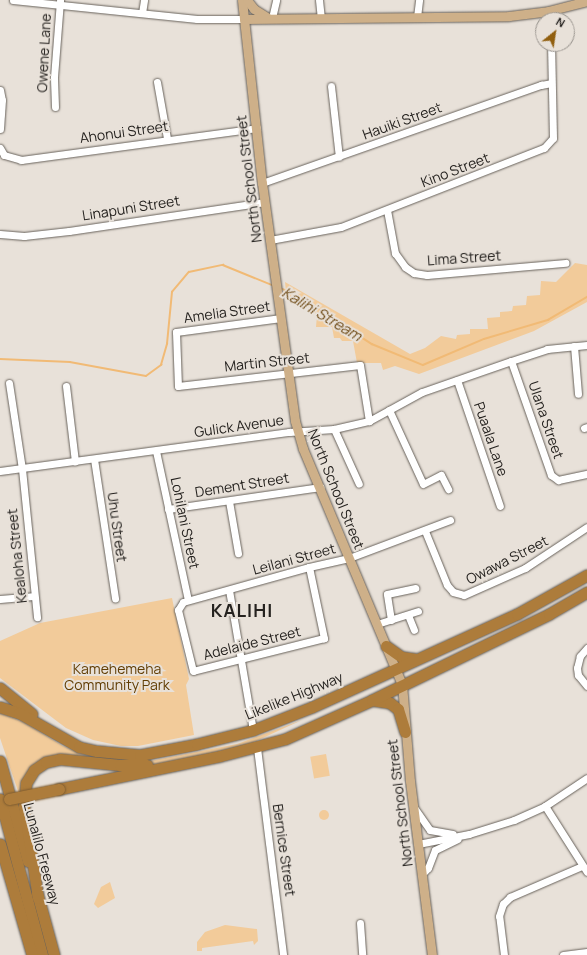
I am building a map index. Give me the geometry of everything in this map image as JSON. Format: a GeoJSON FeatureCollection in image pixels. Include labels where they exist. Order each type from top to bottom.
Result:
{"type":"FeatureCollection","features":[{"type":"Feature","properties":{"kind":"highway","name":"Likelike Highway"},"geometry":{"type":"LineString","coordinates":[[0,707],[19,713],[67,741],[97,751],[140,754],[253,730],[396,669],[530,607],[587,575]]}},
{"type":"Feature","properties":{"kind":"highway"},"geometry":{"type":"LineString","coordinates":[[3,799],[220,756],[257,748],[285,739],[372,700],[402,684],[549,614],[587,592]]}},
{"type":"Feature","properties":{"kind":"highway"},"geometry":{"type":"LineString","coordinates":[[549,614],[562,611],[587,599]]}},
{"type":"Feature","properties":{"kind":"highway"},"geometry":{"type":"LineString","coordinates":[[386,646],[402,658],[416,659]]}},
{"type":"Feature","properties":{"kind":"highway"},"geometry":{"type":"LineString","coordinates":[[0,688],[59,733],[97,751]]}},
{"type":"Feature","properties":{"kind":"highway"},"geometry":{"type":"LineString","coordinates":[[372,700],[390,703],[398,709],[402,713],[405,732]]}},
{"type":"Feature","properties":{"kind":"highway"},"geometry":{"type":"LineString","coordinates":[[38,898],[32,840],[25,817],[25,792],[29,776],[40,765],[60,759],[138,766],[220,756]]}},
{"type":"Feature","properties":{"kind":"highway","name":"Lunalilo Freeway"},"geometry":{"type":"LineString","coordinates":[[0,761],[54,955]]}},
{"type":"Feature","properties":{"kind":"highway","name":"Lunalilo Freeway"},"geometry":{"type":"LineString","coordinates":[[3,799],[42,955]]}},
{"type":"Feature","properties":{"kind":"highway"},"geometry":{"type":"LineString","coordinates":[[0,844],[32,955]]}},
{"type":"Feature","properties":{"kind":"highway"},"geometry":{"type":"LineString","coordinates":[[0,870],[28,942]]}},
{"type":"Feature","properties":{"kind":"main road","name":"North School Street"},"geometry":{"type":"LineString","coordinates":[[242,0],[262,183],[281,318],[287,373],[297,431],[402,684],[405,732],[413,806],[432,955]]}},
{"type":"Feature","properties":{"kind":"main road"},"geometry":{"type":"LineString","coordinates":[[247,0],[261,15],[272,18]]}},
{"type":"Feature","properties":{"kind":"main road"},"geometry":{"type":"LineString","coordinates":[[559,12],[587,1]]}},
{"type":"Feature","properties":{"kind":"main road"},"geometry":{"type":"LineString","coordinates":[[244,19],[535,16]]}},
{"type":"Feature","properties":{"kind":"street"},"geometry":{"type":"LineString","coordinates":[[12,0],[59,3],[197,19],[244,19]]}},
{"type":"Feature","properties":{"kind":"street"},"geometry":{"type":"LineString","coordinates":[[142,13],[144,0]]}},
{"type":"Feature","properties":{"kind":"street"},"geometry":{"type":"LineString","coordinates":[[272,18],[276,0]]}},
{"type":"Feature","properties":{"kind":"street"},"geometry":{"type":"LineString","coordinates":[[319,0],[321,18]]}},
{"type":"Feature","properties":{"kind":"street"},"geometry":{"type":"LineString","coordinates":[[417,17],[419,0]]}},
{"type":"Feature","properties":{"kind":"street","name":"Owene Lane"},"geometry":{"type":"LineString","coordinates":[[55,107],[54,77],[59,3]]}},
{"type":"Feature","properties":{"kind":"street","name":"Kino Street"},"geometry":{"type":"LineString","coordinates":[[270,240],[341,227],[547,146],[553,138],[551,52]]}},
{"type":"Feature","properties":{"kind":"street"},"geometry":{"type":"LineString","coordinates":[[157,82],[167,138]]}},
{"type":"Feature","properties":{"kind":"street","name":"Hauiki Street"},"geometry":{"type":"LineString","coordinates":[[262,183],[339,157],[541,84],[551,83]]}},
{"type":"Feature","properties":{"kind":"street"},"geometry":{"type":"LineString","coordinates":[[331,86],[339,157]]}},
{"type":"Feature","properties":{"kind":"street"},"geometry":{"type":"LineString","coordinates":[[0,90],[2,100],[0,129]]}},
{"type":"Feature","properties":{"kind":"street","name":"Ahonui Street"},"geometry":{"type":"LineString","coordinates":[[0,148],[4,155],[21,160],[167,138],[256,128]]}},
{"type":"Feature","properties":{"kind":"street","name":"Linapuni Street"},"geometry":{"type":"LineString","coordinates":[[0,234],[24,236],[69,231],[265,202]]}},
{"type":"Feature","properties":{"kind":"street","name":"Lima Street"},"geometry":{"type":"LineString","coordinates":[[387,210],[395,253],[405,267],[418,274],[565,263]]}},
{"type":"Feature","properties":{"kind":"street","name":"Amelia Street"},"geometry":{"type":"LineString","coordinates":[[178,386],[176,332],[281,318]]}},
{"type":"Feature","properties":{"kind":"street","name":"Gulick Avenue"},"geometry":{"type":"LineString","coordinates":[[0,471],[297,431],[334,429],[369,421],[422,392],[547,349],[587,345]]}},
{"type":"Feature","properties":{"kind":"street"},"geometry":{"type":"LineString","coordinates":[[574,346],[578,394]]}},
{"type":"Feature","properties":{"kind":"street","name":"Ulana Street"},"geometry":{"type":"LineString","coordinates":[[511,361],[551,475],[558,480],[587,474]]}},
{"type":"Feature","properties":{"kind":"street","name":"Martin Street"},"geometry":{"type":"LineString","coordinates":[[178,386],[360,365],[369,421]]}},
{"type":"Feature","properties":{"kind":"street","name":"Puaala Lane"},"geometry":{"type":"LineString","coordinates":[[457,380],[500,506]]}},
{"type":"Feature","properties":{"kind":"street","name":"Kealoha Street"},"geometry":{"type":"LineString","coordinates":[[9,383],[22,469],[33,596],[37,617]]}},
{"type":"Feature","properties":{"kind":"street"},"geometry":{"type":"LineString","coordinates":[[66,386],[75,461]]}},
{"type":"Feature","properties":{"kind":"street"},"geometry":{"type":"LineString","coordinates":[[389,410],[424,484],[441,475],[448,489]]}},
{"type":"Feature","properties":{"kind":"street"},"geometry":{"type":"LineString","coordinates":[[334,429],[359,484]]}},
{"type":"Feature","properties":{"kind":"street","name":"Lohilani Street"},"geometry":{"type":"LineString","coordinates":[[156,451],[188,600]]}},
{"type":"Feature","properties":{"kind":"street","name":"Uhu Street"},"geometry":{"type":"LineString","coordinates":[[94,459],[115,598]]}},
{"type":"Feature","properties":{"kind":"street","name":"Dement Street"},"geometry":{"type":"LineString","coordinates":[[168,509],[320,487]]}},
{"type":"Feature","properties":{"kind":"street"},"geometry":{"type":"LineString","coordinates":[[228,501],[238,553]]}},
{"type":"Feature","properties":{"kind":"street","name":"Leilani Street"},"geometry":{"type":"LineString","coordinates":[[188,600],[309,567],[349,558],[425,531],[450,520]]}},
{"type":"Feature","properties":{"kind":"street","name":"Owawa Street"},"geometry":{"type":"LineString","coordinates":[[425,531],[447,586],[453,592],[464,595],[525,568],[587,527]]}},
{"type":"Feature","properties":{"kind":"street","name":"Adelaide Street"},"geometry":{"type":"LineString","coordinates":[[188,600],[181,603],[178,610],[194,671],[324,638],[309,567]]}},
{"type":"Feature","properties":{"kind":"street"},"geometry":{"type":"LineString","coordinates":[[391,620],[387,594],[415,588]]}},
{"type":"Feature","properties":{"kind":"street"},"geometry":{"type":"LineString","coordinates":[[229,590],[253,730]]}},
{"type":"Feature","properties":{"kind":"street"},"geometry":{"type":"LineString","coordinates":[[0,599],[33,596]]}},
{"type":"Feature","properties":{"kind":"street"},"geometry":{"type":"LineString","coordinates":[[377,624],[418,611]]}},
{"type":"Feature","properties":{"kind":"street"},"geometry":{"type":"LineString","coordinates":[[408,615],[414,630]]}},
{"type":"Feature","properties":{"kind":"street"},"geometry":{"type":"LineString","coordinates":[[587,648],[580,656],[577,668],[578,675],[587,686]]}},
{"type":"Feature","properties":{"kind":"street","name":"Bernice Street"},"geometry":{"type":"LineString","coordinates":[[257,748],[282,955]]}},
{"type":"Feature","properties":{"kind":"street"},"geometry":{"type":"LineString","coordinates":[[418,844],[465,835],[502,824],[545,806],[587,778]]}},
{"type":"Feature","properties":{"kind":"street"},"geometry":{"type":"LineString","coordinates":[[413,806],[430,830],[446,834],[465,835]]}},
{"type":"Feature","properties":{"kind":"street"},"geometry":{"type":"LineString","coordinates":[[545,806],[587,872]]}},
{"type":"Feature","properties":{"kind":"street"},"geometry":{"type":"LineString","coordinates":[[422,874],[434,850],[465,835]]}},
{"type":"Feature","properties":{"kind":"street"},"geometry":{"type":"LineString","coordinates":[[504,955],[499,916],[503,904],[510,897],[582,866]]}},
{"type":"Feature","properties":{"kind":"street"},"geometry":{"type":"LineString","coordinates":[[360,923],[362,955]]}},
{"type":"Feature","properties":{"kind":"street"},"geometry":{"type":"LineString","coordinates":[[563,955],[587,952]]}},
{"type":"Feature","properties":{"kind":"green space"},"geometry":{"type":"Polygon","coordinates":[[[575,263],[587,265],[587,302],[534,331],[419,374],[395,366],[383,370],[381,363],[357,363],[353,341],[342,341],[340,338],[334,338],[332,327],[316,327],[317,315],[305,304],[287,300],[285,282],[410,354],[425,348],[441,336],[456,339],[457,335],[470,334],[470,329],[488,329],[487,318],[500,317],[500,312],[512,311],[513,306],[526,305],[527,296],[540,295],[541,281],[556,282],[575,263]]]}},
{"type":"Feature","properties":{"kind":"green space","name":"Kamehemeha Community Park"},"geometry":{"type":"Polygon","coordinates":[[[172,598],[189,679],[186,685],[194,735],[138,746],[121,746],[93,740],[66,728],[0,678],[0,641],[40,623],[172,598]]]}},
{"type":"Feature","properties":{"kind":"green space"},"geometry":{"type":"Polygon","coordinates":[[[0,713],[23,722],[63,746],[91,758],[145,762],[237,744],[302,720],[234,751],[139,767],[45,763],[19,794],[0,738],[0,713]]]}},
{"type":"Feature","properties":{"kind":"green space"},"geometry":{"type":"Polygon","coordinates":[[[326,754],[330,776],[314,778],[310,757],[326,754]]]}},
{"type":"Feature","properties":{"kind":"green space"},"geometry":{"type":"Polygon","coordinates":[[[322,810],[326,810],[329,815],[326,820],[322,820],[319,817],[319,813],[322,810]]]}},
{"type":"Feature","properties":{"kind":"green space"},"geometry":{"type":"Polygon","coordinates":[[[110,882],[115,898],[98,908],[94,904],[101,887],[110,882]]]}},
{"type":"Feature","properties":{"kind":"green space"},"geometry":{"type":"Polygon","coordinates":[[[225,925],[257,929],[258,941],[254,945],[253,941],[202,948],[202,951],[197,951],[197,942],[205,932],[225,925]]]}},
{"type":"Feature","properties":{"kind":"waterway","name":"Kalihi Stream"},"geometry":{"type":"LineString","coordinates":[[0,359],[70,362],[146,376],[161,365],[167,344],[172,292],[189,272],[223,265],[272,285]]}},
{"type":"Feature","properties":{"kind":"waterway","name":"Kalihi Stream"},"geometry":{"type":"LineString","coordinates":[[280,288],[295,294],[372,344],[423,365],[484,339],[548,320],[587,297]]}},
{"type":"Feature","properties":{"kind":"district","name":"KALIHI"},"geometry":{"type":"Point","coordinates":[242,610]}}]}
